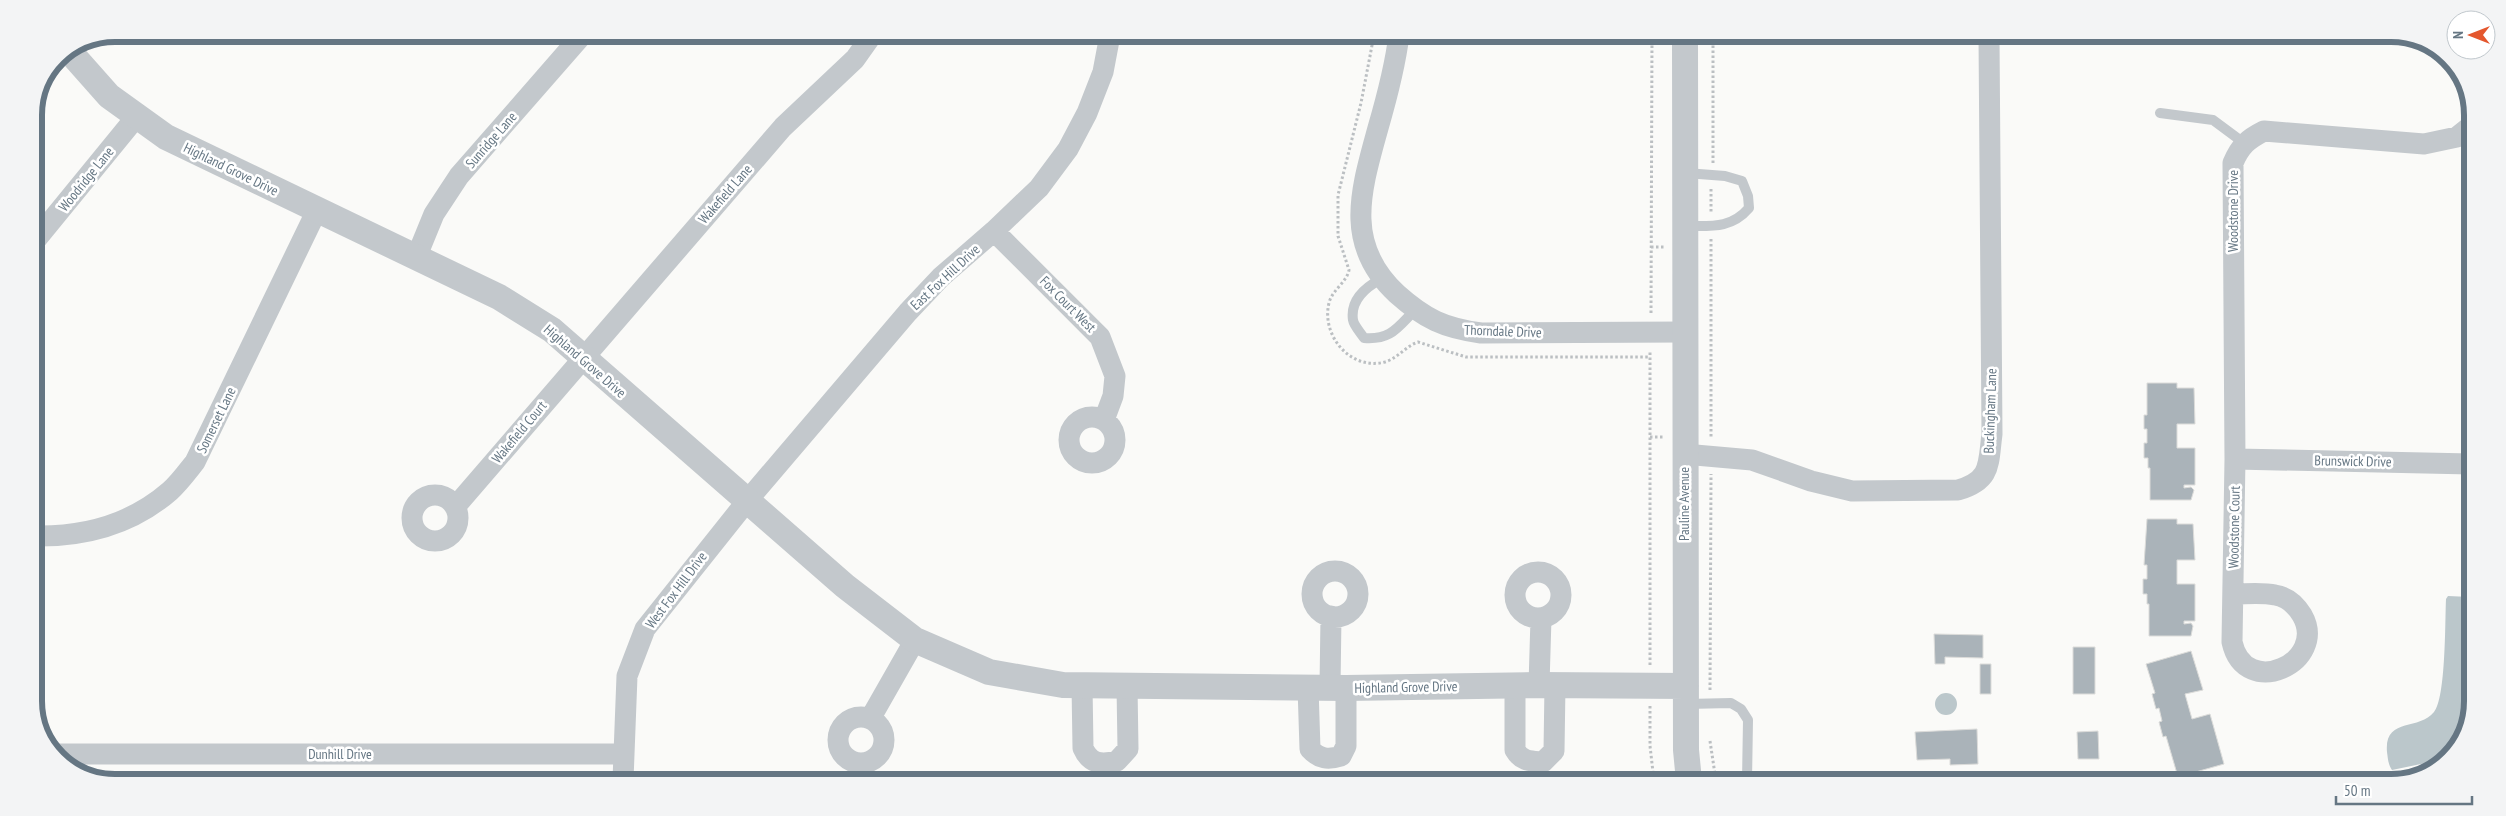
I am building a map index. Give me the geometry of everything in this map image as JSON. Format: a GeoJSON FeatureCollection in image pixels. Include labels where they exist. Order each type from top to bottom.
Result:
{"type":"FeatureCollection","features":[{"type":"Feature","properties":{"kind":"street","name":"Sunridge Lane"},"geometry":{"type":"LineString","coordinates":[[416,258],[434,214],[459,176],[576,42]]}},
{"type":"Feature","properties":{"kind":"street","name":"Wakefield Lane"},"geometry":{"type":"LineString","coordinates":[[582,358],[784,127],[855,59],[867,42]]}},
{"type":"Feature","properties":{"kind":"street","name":"East Fox Hill Drive"},"geometry":{"type":"LineString","coordinates":[[747,501],[908,312],[941,277],[994,231],[1039,188],[1068,149],[1087,113],[1103,72],[1109,42]]}},
{"type":"Feature","properties":{"kind":"street","name":"Thorndale Drive"},"geometry":{"type":"LineString","coordinates":[[1398,42],[1394,70],[1361,188],[1360,213],[1363,233],[1370,260],[1381,279],[1415,310],[1453,329],[1481,333],[1648,320],[1684,332]]}},
{"type":"Feature","properties":{"kind":"street","name":"Pauline Avenue"},"geometry":{"type":"LineString","coordinates":[[1685,42],[1684,454],[1694,698],[1689,774]]}},
{"type":"Feature","properties":{"kind":"street","name":"Buckingham Lane"},"geometry":{"type":"LineString","coordinates":[[1684,454],[1752,460],[1811,481],[1852,490],[1958,490],[1975,485],[1987,469],[1992,434],[1989,42]]}},
{"type":"Feature","properties":{"kind":"street","name":"Highland Grove Drive"},"geometry":{"type":"LineString","coordinates":[[74,56],[109,96],[166,137],[499,297],[552,330],[845,586],[915,640],[989,672],[1063,685],[1082,686],[1328,688],[1537,685],[1650,686],[1694,698]]}},
{"type":"Feature","properties":{"kind":"street","name":"Woodridge Lane"},"geometry":{"type":"LineString","coordinates":[[42,232],[137,116]]}},
{"type":"Feature","properties":{"kind":"street"},"geometry":{"type":"LineString","coordinates":[[2244,143],[2264,131],[2279,130],[2424,144],[2456,137],[2463,132]]}},
{"type":"Feature","properties":{"kind":"street","name":"Woodstone Drive"},"geometry":{"type":"LineString","coordinates":[[2235,459],[2233,163],[2239,148],[2244,143]]}},
{"type":"Feature","properties":{"kind":"street","name":"Somerset Lane"},"geometry":{"type":"LineString","coordinates":[[43,536],[59,537],[98,531],[136,514],[163,496],[189,470],[195,462],[317,210]]}},
{"type":"Feature","properties":{"kind":"street","name":"Fox Court West"},"geometry":{"type":"LineString","coordinates":[[994,231],[1100,336],[1114,376],[1113,396],[1104,420]]}},
{"type":"Feature","properties":{"kind":"street","name":"Wakefield Court"},"geometry":{"type":"LineString","coordinates":[[455,507],[582,358]]}},
{"type":"Feature","properties":{"kind":"street","name":"Brunswick Drive"},"geometry":{"type":"LineString","coordinates":[[2235,459],[2464,464]]}},
{"type":"Feature","properties":{"kind":"street","name":"Woodstone Court"},"geometry":{"type":"LineString","coordinates":[[2233,594],[2235,459]]}},
{"type":"Feature","properties":{"kind":"street","name":"West Fox Hill Drive"},"geometry":{"type":"LineString","coordinates":[[623,774],[627,676],[646,629],[747,501]]}},
{"type":"Feature","properties":{"kind":"street"},"geometry":{"type":"LineString","coordinates":[[1328,688],[1331,616]]}},
{"type":"Feature","properties":{"kind":"street"},"geometry":{"type":"LineString","coordinates":[[1537,685],[1541,618]]}},
{"type":"Feature","properties":{"kind":"street"},"geometry":{"type":"LineString","coordinates":[[870,719],[915,640]]}},
{"type":"Feature","properties":{"kind":"street"},"geometry":{"type":"LineString","coordinates":[[1082,686],[1083,748],[1087,758],[1096,763],[1117,761],[1128,749],[1127,686]]}},
{"type":"Feature","properties":{"kind":"street","name":"Dunhill Drive"},"geometry":{"type":"LineString","coordinates":[[66,754],[623,754]]}},
{"type":"Feature","properties":{"kind":"lane"},"geometry":{"type":"LineString","coordinates":[[2160,113],[2213,120],[2244,143]]}},
{"type":"Feature","properties":{"kind":"lane"},"geometry":{"type":"LineString","coordinates":[[1684,173],[1712,175],[1742,181],[1748,196],[1749,208],[1741,218],[1725,226],[1684,226]]}},
{"type":"Feature","properties":{"kind":"lane"},"geometry":{"type":"LineString","coordinates":[[1381,279],[1368,286],[1355,301],[1353,321],[1364,338],[1379,339],[1392,334],[1415,310]]}},
{"type":"Feature","properties":{"kind":"lane"},"geometry":{"type":"LineString","coordinates":[[1694,698],[1731,703],[1741,709],[1748,720],[1747,774]]}},
{"type":"Feature","properties":{"kind":"path"},"geometry":{"type":"LineString","coordinates":[[1361,103],[1373,42]]}},
{"type":"Feature","properties":{"kind":"path"},"geometry":{"type":"LineString","coordinates":[[1652,42],[1648,320],[1650,746],[1653,774]]}},
{"type":"Feature","properties":{"kind":"path"},"geometry":{"type":"LineString","coordinates":[[1713,42],[1711,456],[1694,698],[1707,716],[1715,774]]}},
{"type":"Feature","properties":{"kind":"shaded area"},"geometry":{"type":"Polygon","coordinates":[[[2448,596],[2464,597],[2464,700],[2461,719],[2451,741],[2442,752],[2429,762],[2392,770],[2387,752],[2391,734],[2397,729],[2428,718],[2438,704],[2443,676],[2446,599],[2448,596]]]}},
{"type":"Feature","properties":{"kind":"shaded area"},"geometry":{"type":"Polygon","coordinates":[[[1946,693],[1954,696],[1957,704],[1954,712],[1946,715],[1938,712],[1935,704],[1938,696],[1946,693]]]}},
{"type":"Feature","properties":{"kind":"building"},"geometry":{"type":"Polygon","coordinates":[[[2147,383],[2177,383],[2177,388],[2194,388],[2195,424],[2177,424],[2177,448],[2195,448],[2195,485],[2184,485],[2184,488],[2191,487],[2194,490],[2191,500],[2150,500],[2150,468],[2148,468],[2148,458],[2144,458],[2144,443],[2147,443],[2144,415],[2147,415],[2147,383]]]}},
{"type":"Feature","properties":{"kind":"building"},"geometry":{"type":"Polygon","coordinates":[[[2147,519],[2177,519],[2177,524],[2193,524],[2195,560],[2177,560],[2177,584],[2195,584],[2195,621],[2184,621],[2184,624],[2191,623],[2193,626],[2191,636],[2149,636],[2149,604],[2147,604],[2147,594],[2143,594],[2143,579],[2147,579],[2147,565],[2144,565],[2147,519]]]}},
{"type":"Feature","properties":{"kind":"building"},"geometry":{"type":"Polygon","coordinates":[[[1934,634],[1983,635],[1983,658],[1945,657],[1945,664],[1935,664],[1934,634]]]}},
{"type":"Feature","properties":{"kind":"building"},"geometry":{"type":"Polygon","coordinates":[[[2073,647],[2095,647],[2095,694],[2073,694],[2073,647]]]}},
{"type":"Feature","properties":{"kind":"building"},"geometry":{"type":"Polygon","coordinates":[[[2191,651],[2203,690],[2185,694],[2192,719],[2210,714],[2224,764],[2189,774],[2177,774],[2166,736],[2163,737],[2159,722],[2162,721],[2159,708],[2156,709],[2152,694],[2155,693],[2146,664],[2191,651]]]}},
{"type":"Feature","properties":{"kind":"building"},"geometry":{"type":"Polygon","coordinates":[[[1980,664],[1991,664],[1991,694],[1980,694],[1980,664]]]}},
{"type":"Feature","properties":{"kind":"building"},"geometry":{"type":"Polygon","coordinates":[[[1977,729],[1978,764],[1950,765],[1950,759],[1917,760],[1915,732],[1977,729]]]}},
{"type":"Feature","properties":{"kind":"building"},"geometry":{"type":"Polygon","coordinates":[[[2098,731],[2099,759],[2078,759],[2077,732],[2098,731]]]}}]}
